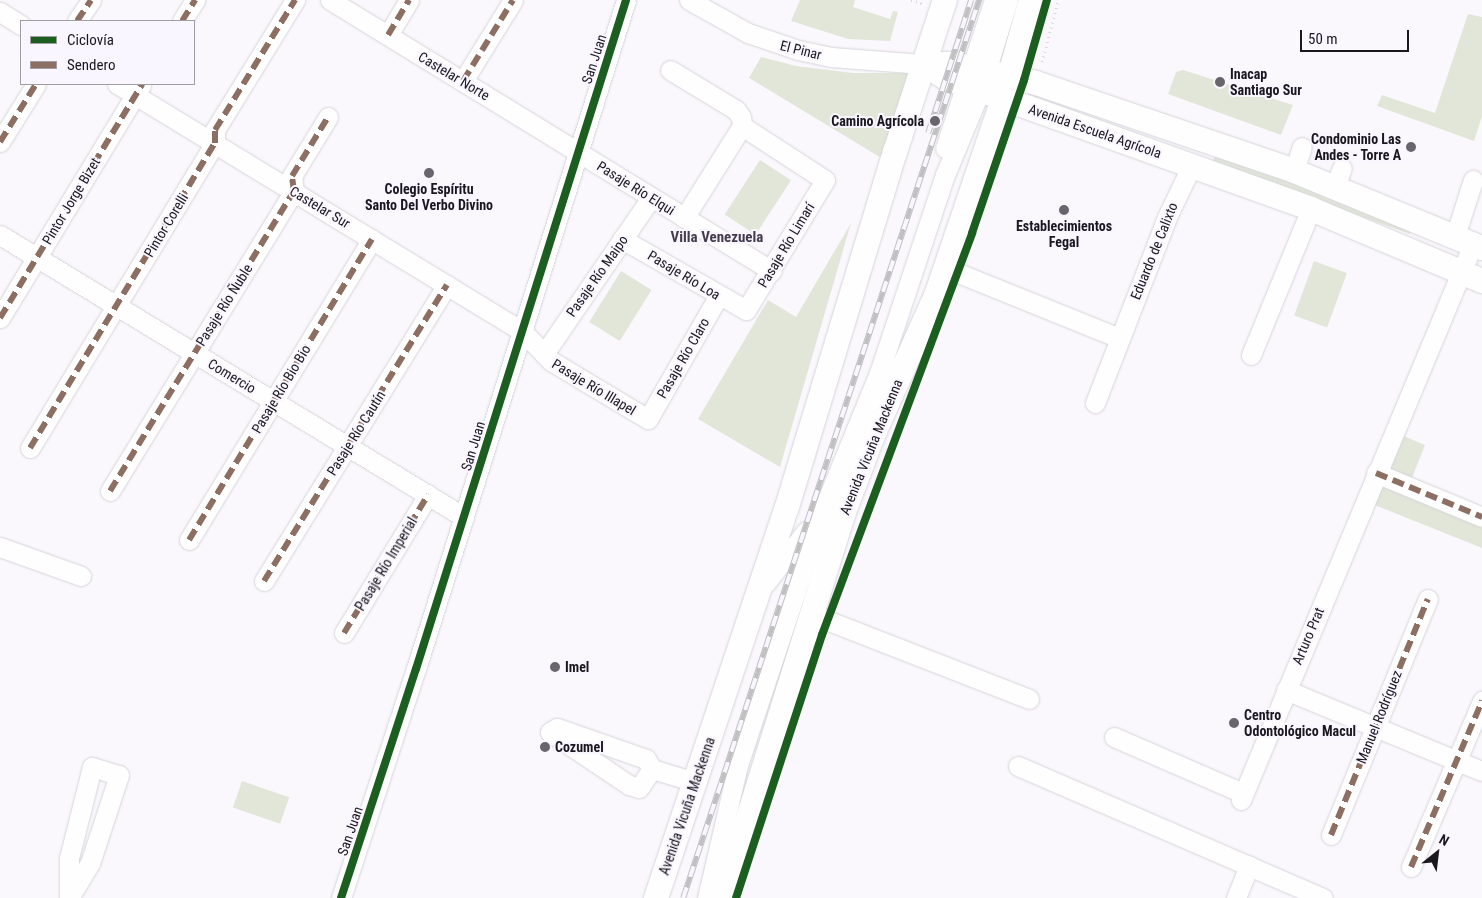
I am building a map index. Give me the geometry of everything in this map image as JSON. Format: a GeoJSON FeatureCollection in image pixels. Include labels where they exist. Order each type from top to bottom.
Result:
{"type":"FeatureCollection","features":[{"type":"Feature","properties":{"kind":"main road","name":"Avenida Vicuña Mackenna"},"geometry":{"type":"LineString","coordinates":[[656,898],[758,594],[923,64],[945,0]]}},
{"type":"Feature","properties":{"kind":"main road","name":"Avenida Vicuña Mackenna"},"geometry":{"type":"LineString","coordinates":[[723,898],[814,605],[871,442],[946,268],[1003,99],[1032,0]]}},
{"type":"Feature","properties":{"kind":"main road","name":"Avenida Escuela Agrícola"},"geometry":{"type":"LineString","coordinates":[[923,64],[938,75],[976,79],[1010,76],[1211,142],[1294,172],[1338,177],[1418,220],[1470,243]]}},
{"type":"Feature","properties":{"kind":"main road","name":"Avenida Escuela Agrícola"},"geometry":{"type":"LineString","coordinates":[[976,79],[1003,99],[1311,209],[1389,240],[1471,276]]}},
{"type":"Feature","properties":{"kind":"main road"},"geometry":{"type":"LineString","coordinates":[[1192,165],[1211,142]]}},
{"type":"Feature","properties":{"kind":"main road"},"geometry":{"type":"LineString","coordinates":[[1389,240],[1412,236],[1419,227],[1418,220]]}},
{"type":"Feature","properties":{"kind":"street"},"geometry":{"type":"LineString","coordinates":[[78,20],[90,0]]}},
{"type":"Feature","properties":{"kind":"street"},"geometry":{"type":"LineString","coordinates":[[183,20],[196,0]]}},
{"type":"Feature","properties":{"kind":"street","name":"Pintor Corelli"},"geometry":{"type":"LineString","coordinates":[[30,448],[215,143],[216,130],[295,0]]}},
{"type":"Feature","properties":{"kind":"street","name":"Castelar Norte"},"geometry":{"type":"LineString","coordinates":[[330,0],[578,151]]}},
{"type":"Feature","properties":{"kind":"street"},"geometry":{"type":"LineString","coordinates":[[388,35],[409,0]]}},
{"type":"Feature","properties":{"kind":"street"},"geometry":{"type":"LineString","coordinates":[[463,81],[513,0]]}},
{"type":"Feature","properties":{"kind":"street","name":"San Juan"},"geometry":{"type":"LineString","coordinates":[[341,898],[464,516],[626,0]]}},
{"type":"Feature","properties":{"kind":"street","name":"El Pinar"},"geometry":{"type":"LineString","coordinates":[[689,0],[733,26],[789,48],[831,57],[923,64]]}},
{"type":"Feature","properties":{"kind":"street"},"geometry":{"type":"LineString","coordinates":[[707,898],[731,790],[761,696],[824,508],[879,373],[976,79],[994,0]]}},
{"type":"Feature","properties":{"kind":"street"},"geometry":{"type":"LineString","coordinates":[[696,898],[712,823],[806,531],[871,373],[976,79],[1008,0]]}},
{"type":"Feature","properties":{"kind":"street"},"geometry":{"type":"LineString","coordinates":[[1023,34],[1026,0]]}},
{"type":"Feature","properties":{"kind":"street"},"geometry":{"type":"LineString","coordinates":[[0,12],[20,24]]}},
{"type":"Feature","properties":{"kind":"street"},"geometry":{"type":"LineString","coordinates":[[670,70],[736,110],[741,117],[742,126],[684,218]]}},
{"type":"Feature","properties":{"kind":"street"},"geometry":{"type":"LineString","coordinates":[[0,142],[35,85]]}},
{"type":"Feature","properties":{"kind":"street","name":"Castelar Sur"},"geometry":{"type":"LineString","coordinates":[[122,85],[139,89],[215,143],[522,331]]}},
{"type":"Feature","properties":{"kind":"street","name":"Pintor Jorge Bizet"},"geometry":{"type":"LineString","coordinates":[[0,318],[139,89]]}},
{"type":"Feature","properties":{"kind":"street","name":"Pasaje Río Ñuble"},"geometry":{"type":"LineString","coordinates":[[110,491],[294,192],[292,176],[328,117]]}},
{"type":"Feature","properties":{"kind":"street","name":"Pasaje Río Limarí"},"geometry":{"type":"LineString","coordinates":[[742,126],[825,180],[772,271],[746,310]]}},
{"type":"Feature","properties":{"kind":"street"},"geometry":{"type":"LineString","coordinates":[[1294,172],[1302,147]]}},
{"type":"Feature","properties":{"kind":"street","name":"Pasaje Río Elqui"},"geometry":{"type":"LineString","coordinates":[[578,151],[651,198],[772,271]]}},
{"type":"Feature","properties":{"kind":"street","name":"Eduardo de Calixto"},"geometry":{"type":"LineString","coordinates":[[1095,403],[1167,217],[1192,165]]}},
{"type":"Feature","properties":{"kind":"street","name":"Arturo Prat"},"geometry":{"type":"LineString","coordinates":[[1114,737],[1242,796],[1376,473],[1471,276],[1470,243],[1473,180]]}},
{"type":"Feature","properties":{"kind":"street","name":"Pasaje Río Maipo"},"geometry":{"type":"LineString","coordinates":[[544,354],[651,198]]}},
{"type":"Feature","properties":{"kind":"street"},"geometry":{"type":"LineString","coordinates":[[1251,355],[1311,209]]}},
{"type":"Feature","properties":{"kind":"street","name":"Comercio"},"geometry":{"type":"LineString","coordinates":[[0,235],[464,516]]}},
{"type":"Feature","properties":{"kind":"street","name":"Pasaje Río Bio Bio"},"geometry":{"type":"LineString","coordinates":[[189,540],[372,239]]}},
{"type":"Feature","properties":{"kind":"street","name":"Pasaje Río Loa"},"geometry":{"type":"LineString","coordinates":[[622,239],[718,297],[746,310]]}},
{"type":"Feature","properties":{"kind":"street"},"geometry":{"type":"LineString","coordinates":[[946,268],[1119,338]]}},
{"type":"Feature","properties":{"kind":"street","name":"Pasaje Río Cautín"},"geometry":{"type":"LineString","coordinates":[[264,581],[447,285]]}},
{"type":"Feature","properties":{"kind":"street","name":"Pasaje Río Claro"},"geometry":{"type":"LineString","coordinates":[[648,419],[718,297]]}},
{"type":"Feature","properties":{"kind":"street","name":"Pasaje Río Illapel"},"geometry":{"type":"LineString","coordinates":[[522,331],[551,361],[648,419]]}},
{"type":"Feature","properties":{"kind":"street"},"geometry":{"type":"LineString","coordinates":[[1376,473],[1482,517]]}},
{"type":"Feature","properties":{"kind":"street","name":"Pasaje Río Imperial"},"geometry":{"type":"LineString","coordinates":[[344,633],[428,495]]}},
{"type":"Feature","properties":{"kind":"street"},"geometry":{"type":"LineString","coordinates":[[758,594],[806,531]]}},
{"type":"Feature","properties":{"kind":"street"},"geometry":{"type":"LineString","coordinates":[[0,547],[81,576]]}},
{"type":"Feature","properties":{"kind":"street","name":"Manuel Rodríguez"},"geometry":{"type":"LineString","coordinates":[[1331,835],[1428,599]]}},
{"type":"Feature","properties":{"kind":"street"},"geometry":{"type":"LineString","coordinates":[[761,696],[814,605],[1029,699]]}},
{"type":"Feature","properties":{"kind":"street"},"geometry":{"type":"LineString","coordinates":[[1286,690],[1482,771]]}},
{"type":"Feature","properties":{"kind":"street"},"geometry":{"type":"LineString","coordinates":[[1411,867],[1482,701]]}},
{"type":"Feature","properties":{"kind":"street"},"geometry":{"type":"LineString","coordinates":[[652,769],[639,788],[629,785],[550,732],[557,728],[646,759],[652,769],[695,782]]}},
{"type":"Feature","properties":{"kind":"street"},"geometry":{"type":"LineString","coordinates":[[1018,766],[1323,898]]}},
{"type":"Feature","properties":{"kind":"street"},"geometry":{"type":"LineString","coordinates":[[92,767],[119,776],[90,863],[69,898],[69,858],[92,767]]}},
{"type":"Feature","properties":{"kind":"street"},"geometry":{"type":"LineString","coordinates":[[1236,898],[1249,866]]}},
{"type":"Feature","properties":{"kind":"path"},"geometry":{"type":"LineString","coordinates":[[911,0],[918,2]]}},
{"type":"Feature","properties":{"kind":"path"},"geometry":{"type":"LineString","coordinates":[[1042,62],[1058,0]]}},
{"type":"Feature","properties":{"kind":"shaded area"},"geometry":{"type":"Polygon","coordinates":[[[800,0],[855,0],[853,7],[890,19],[893,11],[898,12],[890,41],[848,39],[791,21],[800,0]]]}},
{"type":"Feature","properties":{"kind":"shaded area"},"geometry":{"type":"Polygon","coordinates":[[[1468,14],[1482,17],[1482,116],[1474,141],[1377,106],[1382,95],[1435,113],[1468,14]]]}},
{"type":"Feature","properties":{"kind":"shaded area"},"geometry":{"type":"Polygon","coordinates":[[[761,57],[796,66],[853,73],[913,73],[883,159],[749,78],[761,57]]]}},
{"type":"Feature","properties":{"kind":"shaded area"},"geometry":{"type":"Polygon","coordinates":[[[1183,70],[1293,105],[1281,135],[1168,94],[1176,72],[1183,70]]]}},
{"type":"Feature","properties":{"kind":"shaded area"},"geometry":{"type":"Polygon","coordinates":[[[1219,153],[1412,227],[1410,234],[1214,164],[1212,161],[1219,153]]]}},
{"type":"Feature","properties":{"kind":"shaded area"},"geometry":{"type":"Polygon","coordinates":[[[760,160],[791,180],[756,235],[725,215],[760,160]]]}},
{"type":"Feature","properties":{"kind":"shaded area"},"geometry":{"type":"Polygon","coordinates":[[[851,223],[780,467],[698,419],[768,300],[796,317],[851,223]]]}},
{"type":"Feature","properties":{"kind":"shaded area"},"geometry":{"type":"Polygon","coordinates":[[[1314,261],[1347,273],[1327,327],[1294,316],[1314,261]]]}},
{"type":"Feature","properties":{"kind":"shaded area"},"geometry":{"type":"Polygon","coordinates":[[[621,271],[652,290],[620,341],[589,322],[621,271]]]}},
{"type":"Feature","properties":{"kind":"shaded area"},"geometry":{"type":"Polygon","coordinates":[[[1399,434],[1425,445],[1406,493],[1482,525],[1482,548],[1372,504],[1399,434]]]}},
{"type":"Feature","properties":{"kind":"shaded area"},"geometry":{"type":"Polygon","coordinates":[[[242,781],[289,797],[280,824],[233,807],[242,781]]]}},
{"type":"Feature","properties":{"kind":"railway"},"geometry":{"type":"LineString","coordinates":[[928,133],[971,0]]}},
{"type":"Feature","properties":{"kind":"railway"},"geometry":{"type":"LineString","coordinates":[[683,898],[979,0]]}},
{"type":"Feature","properties":{"kind":"marked path"},"geometry":{"type":"LineString","coordinates":[[78,20],[91,0]]}},
{"type":"Feature","properties":{"kind":"marked path"},"geometry":{"type":"LineString","coordinates":[[183,20],[195,0]]}},
{"type":"Feature","properties":{"kind":"marked path"},"geometry":{"type":"LineString","coordinates":[[30,448],[215,143],[215,130],[295,0]]}},
{"type":"Feature","properties":{"kind":"marked path"},"geometry":{"type":"LineString","coordinates":[[388,35],[409,0]]}},
{"type":"Feature","properties":{"kind":"marked path"},"geometry":{"type":"LineString","coordinates":[[463,81],[513,0]]}},
{"type":"Feature","properties":{"kind":"marked path"},"geometry":{"type":"LineString","coordinates":[[0,142],[35,85]]}},
{"type":"Feature","properties":{"kind":"marked path"},"geometry":{"type":"LineString","coordinates":[[0,318],[141,85]]}},
{"type":"Feature","properties":{"kind":"marked path"},"geometry":{"type":"LineString","coordinates":[[110,491],[294,191],[292,176],[328,117]]}},
{"type":"Feature","properties":{"kind":"marked path"},"geometry":{"type":"LineString","coordinates":[[189,540],[372,239]]}},
{"type":"Feature","properties":{"kind":"marked path"},"geometry":{"type":"LineString","coordinates":[[264,581],[447,285]]}},
{"type":"Feature","properties":{"kind":"marked path"},"geometry":{"type":"LineString","coordinates":[[1376,473],[1482,517]]}},
{"type":"Feature","properties":{"kind":"marked path"},"geometry":{"type":"LineString","coordinates":[[344,633],[428,495]]}},
{"type":"Feature","properties":{"kind":"marked path"},"geometry":{"type":"LineString","coordinates":[[1331,835],[1428,599]]}},
{"type":"Feature","properties":{"kind":"marked path"},"geometry":{"type":"LineString","coordinates":[[1411,867],[1482,701]]}},
{"type":"Feature","properties":{"kind":"cycle path"},"geometry":{"type":"LineString","coordinates":[[341,898],[416,669],[626,0]]}},
{"type":"Feature","properties":{"kind":"cycle path"},"geometry":{"type":"LineString","coordinates":[[736,898],[822,635],[972,233],[1024,80],[1047,0]]}},
{"type":"Feature","properties":{"kind":"place","name":"Inacap Santiago Sur"},"geometry":{"type":"Point","coordinates":[1220,82]}},
{"type":"Feature","properties":{"kind":"place","name":"Camino Agrícola"},"geometry":{"type":"Point","coordinates":[935,121]}},
{"type":"Feature","properties":{"kind":"place","name":"Condominio Las Andes - Torre A"},"geometry":{"type":"Point","coordinates":[1411,147]}},
{"type":"Feature","properties":{"kind":"place","name":"Colegio Espíritu Santo Del Verbo Divino"},"geometry":{"type":"Point","coordinates":[429,173]}},
{"type":"Feature","properties":{"kind":"place","name":"Establecimientos Fegal"},"geometry":{"type":"Point","coordinates":[1064,210]}},
{"type":"Feature","properties":{"kind":"place","name":"Imel"},"geometry":{"type":"Point","coordinates":[555,667]}},
{"type":"Feature","properties":{"kind":"place","name":"Centro Odontológico Macul"},"geometry":{"type":"Point","coordinates":[1234,723]}},
{"type":"Feature","properties":{"kind":"place","name":"Cozumel"},"geometry":{"type":"Point","coordinates":[545,747]}},
{"type":"Feature","properties":{"kind":"district","name":"Villa Venezuela"},"geometry":{"type":"Point","coordinates":[717,238]}}]}
